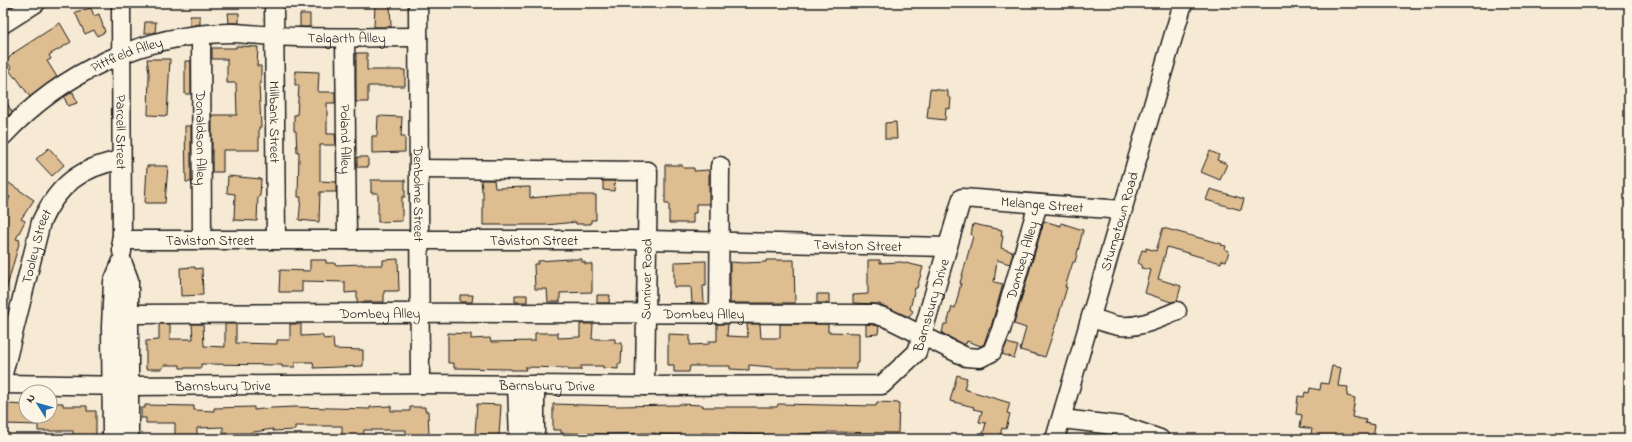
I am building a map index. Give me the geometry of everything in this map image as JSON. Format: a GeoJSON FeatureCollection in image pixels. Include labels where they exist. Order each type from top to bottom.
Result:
{"type":"FeatureCollection","features":[{"type":"Feature","properties":{"kind":"street"},"geometry":{"type":"LineString","coordinates":[[3,24],[36,3]]}},
{"type":"Feature","properties":{"kind":"street","name":"Parcell Street"},"geometry":{"type":"LineString","coordinates":[[121,3],[121,240],[122,261],[129,280],[129,439]]}},
{"type":"Feature","properties":{"kind":"street","name":"Millbank Street"},"geometry":{"type":"LineString","coordinates":[[274,3],[276,240]]}},
{"type":"Feature","properties":{"kind":"street","name":"Denbolme Street"},"geometry":{"type":"LineString","coordinates":[[418,3],[420,384]]}},
{"type":"Feature","properties":{"kind":"street","name":"Stumptown Road"},"geometry":{"type":"LineString","coordinates":[[1056,439],[1182,3]]}},
{"type":"Feature","properties":{"kind":"street","name":"Pittfield Alley"},"geometry":{"type":"LineString","coordinates":[[3,136],[16,121],[54,90],[82,73],[121,54],[146,44],[201,35],[234,33],[274,37]]}},
{"type":"Feature","properties":{"kind":"street","name":"Donaldson Alley"},"geometry":{"type":"LineString","coordinates":[[201,35],[202,240]]}},
{"type":"Feature","properties":{"kind":"street","name":"Talgarth Alley"},"geometry":{"type":"LineString","coordinates":[[274,37],[418,37]]}},
{"type":"Feature","properties":{"kind":"street","name":"Poland Alley"},"geometry":{"type":"LineString","coordinates":[[345,38],[347,240]]}},
{"type":"Feature","properties":{"kind":"street","name":"Tooley Street"},"geometry":{"type":"LineString","coordinates":[[3,374],[41,222],[46,211],[58,193],[74,177],[98,165],[121,160]]}},
{"type":"Feature","properties":{"kind":"street"},"geometry":{"type":"LineString","coordinates":[[719,314],[720,166]]}},
{"type":"Feature","properties":{"kind":"street","name":"Sunriver Road"},"geometry":{"type":"LineString","coordinates":[[419,170],[648,171],[645,386]]}},
{"type":"Feature","properties":{"kind":"street","name":"Melange Street"},"geometry":{"type":"LineString","coordinates":[[962,198],[1123,210]]}},
{"type":"Feature","properties":{"kind":"street","name":"Barnsbury Drive"},"geometry":{"type":"LineString","coordinates":[[3,384],[111,386],[420,384],[645,386],[882,385],[917,352],[962,198]]}},
{"type":"Feature","properties":{"kind":"street","name":"Dombey Alley"},"geometry":{"type":"LineString","coordinates":[[130,314],[420,312],[874,314],[886,318],[966,357],[980,358],[992,352],[1001,330],[1038,204]]}},
{"type":"Feature","properties":{"kind":"street","name":"Taviston Street"},"geometry":{"type":"LineString","coordinates":[[121,240],[646,240],[947,247]]}},
{"type":"Feature","properties":{"kind":"street","name":"Parcell Street"},"geometry":{"type":"LineString","coordinates":[[112,439],[111,327],[114,282],[122,261]]}},
{"type":"Feature","properties":{"kind":"street"},"geometry":{"type":"LineString","coordinates":[[1092,318],[1118,326],[1142,325],[1177,311]]}},
{"type":"Feature","properties":{"kind":"street"},"geometry":{"type":"LineString","coordinates":[[517,385],[519,439]]}},
{"type":"Feature","properties":{"kind":"street"},"geometry":{"type":"LineString","coordinates":[[535,385],[536,439]]}},
{"type":"Feature","properties":{"kind":"street"},"geometry":{"type":"LineString","coordinates":[[1062,418],[1122,426],[1160,439]]}},
{"type":"Feature","properties":{"kind":"building"},"geometry":{"type":"Polygon","coordinates":[[[375,3],[390,3],[391,27],[374,27],[375,3]]]}},
{"type":"Feature","properties":{"kind":"building"},"geometry":{"type":"Polygon","coordinates":[[[91,8],[94,16],[99,14],[105,32],[97,36],[94,30],[85,34],[75,12],[91,8]]]}},
{"type":"Feature","properties":{"kind":"building"},"geometry":{"type":"Polygon","coordinates":[[[228,13],[239,13],[239,23],[229,23],[228,13]]]}},
{"type":"Feature","properties":{"kind":"building"},"geometry":{"type":"Polygon","coordinates":[[[300,14],[310,14],[310,27],[300,27],[300,14]]]}},
{"type":"Feature","properties":{"kind":"building"},"geometry":{"type":"Polygon","coordinates":[[[190,16],[200,16],[200,24],[190,26],[190,16]]]}},
{"type":"Feature","properties":{"kind":"building"},"geometry":{"type":"Polygon","coordinates":[[[145,22],[156,22],[155,33],[144,33],[145,22]]]}},
{"type":"Feature","properties":{"kind":"building"},"geometry":{"type":"Polygon","coordinates":[[[60,23],[71,42],[49,55],[51,59],[47,61],[57,77],[30,97],[16,77],[15,78],[9,70],[12,68],[6,61],[15,52],[60,23]]]}},
{"type":"Feature","properties":{"kind":"building"},"geometry":{"type":"Polygon","coordinates":[[[236,46],[258,47],[257,66],[261,66],[261,84],[259,84],[261,127],[259,127],[259,150],[223,150],[223,172],[212,172],[212,115],[237,115],[236,83],[227,83],[227,59],[212,59],[212,48],[236,48],[236,46]]]}},
{"type":"Feature","properties":{"kind":"building"},"geometry":{"type":"Polygon","coordinates":[[[356,53],[367,53],[367,70],[405,70],[405,86],[368,86],[368,102],[356,102],[356,53]]]}},
{"type":"Feature","properties":{"kind":"building"},"geometry":{"type":"Polygon","coordinates":[[[147,59],[170,59],[167,116],[148,115],[149,73],[147,59]]]}},
{"type":"Feature","properties":{"kind":"building"},"geometry":{"type":"Polygon","coordinates":[[[185,61],[191,61],[191,94],[185,94],[185,61]]]}},
{"type":"Feature","properties":{"kind":"building"},"geometry":{"type":"Polygon","coordinates":[[[295,71],[319,72],[318,92],[335,92],[335,103],[327,103],[327,134],[335,134],[336,145],[320,145],[320,181],[336,182],[336,192],[320,192],[319,222],[299,220],[301,197],[298,197],[299,152],[297,152],[296,131],[294,131],[294,115],[297,115],[299,85],[295,85],[295,71]]]}},
{"type":"Feature","properties":{"kind":"building"},"geometry":{"type":"Polygon","coordinates":[[[930,89],[948,91],[948,97],[951,98],[950,109],[946,108],[945,120],[927,118],[930,89]]]}},
{"type":"Feature","properties":{"kind":"building"},"geometry":{"type":"Polygon","coordinates":[[[73,92],[77,103],[68,106],[64,97],[73,92]]]}},
{"type":"Feature","properties":{"kind":"building"},"geometry":{"type":"Polygon","coordinates":[[[3,96],[12,112],[5,120],[3,118],[3,96]]]}},
{"type":"Feature","properties":{"kind":"building"},"geometry":{"type":"Polygon","coordinates":[[[378,116],[402,117],[401,136],[405,136],[405,152],[372,153],[372,136],[377,136],[378,116]]]}},
{"type":"Feature","properties":{"kind":"building"},"geometry":{"type":"Polygon","coordinates":[[[896,122],[897,139],[885,139],[885,123],[896,122]]]}},
{"type":"Feature","properties":{"kind":"building"},"geometry":{"type":"Polygon","coordinates":[[[185,126],[191,126],[191,182],[186,182],[185,126]]]}},
{"type":"Feature","properties":{"kind":"building"},"geometry":{"type":"Polygon","coordinates":[[[49,148],[64,165],[52,176],[36,159],[49,148]]]}},
{"type":"Feature","properties":{"kind":"building"},"geometry":{"type":"Polygon","coordinates":[[[1210,151],[1219,155],[1217,160],[1227,164],[1220,180],[1201,172],[1210,151]]]}},
{"type":"Feature","properties":{"kind":"building"},"geometry":{"type":"Polygon","coordinates":[[[357,157],[368,157],[368,167],[357,167],[357,157]]]}},
{"type":"Feature","properties":{"kind":"building"},"geometry":{"type":"Polygon","coordinates":[[[665,165],[682,165],[683,168],[694,168],[694,171],[709,170],[709,204],[696,204],[696,213],[693,213],[693,223],[669,223],[669,204],[665,204],[665,165]]]}},
{"type":"Feature","properties":{"kind":"building"},"geometry":{"type":"Polygon","coordinates":[[[147,166],[168,166],[165,203],[145,203],[147,166]]]}},
{"type":"Feature","properties":{"kind":"building"},"geometry":{"type":"Polygon","coordinates":[[[228,176],[261,179],[260,196],[258,196],[257,221],[234,220],[235,194],[227,193],[228,176]]]}},
{"type":"Feature","properties":{"kind":"building"},"geometry":{"type":"Polygon","coordinates":[[[3,179],[34,200],[21,219],[25,221],[16,239],[20,240],[6,290],[3,289],[3,211],[10,197],[3,192],[3,179]]]}},
{"type":"Feature","properties":{"kind":"building"},"geometry":{"type":"Polygon","coordinates":[[[371,180],[405,180],[405,197],[402,197],[402,221],[378,222],[378,193],[371,193],[371,180]]]}},
{"type":"Feature","properties":{"kind":"building"},"geometry":{"type":"Polygon","coordinates":[[[481,180],[494,180],[495,188],[530,187],[530,198],[563,195],[596,195],[596,220],[591,220],[591,224],[576,224],[576,222],[546,225],[483,225],[483,191],[481,180]]]}},
{"type":"Feature","properties":{"kind":"building"},"geometry":{"type":"Polygon","coordinates":[[[603,181],[615,181],[614,191],[603,190],[603,181]]]}},
{"type":"Feature","properties":{"kind":"building"},"geometry":{"type":"Polygon","coordinates":[[[1210,189],[1244,199],[1241,210],[1206,200],[1210,189]]]}},
{"type":"Feature","properties":{"kind":"building"},"geometry":{"type":"Polygon","coordinates":[[[1044,221],[1061,226],[1061,223],[1083,230],[1075,262],[1073,262],[1065,287],[1067,287],[1045,357],[1020,350],[1026,328],[1014,324],[1044,221]]]}},
{"type":"Feature","properties":{"kind":"building"},"geometry":{"type":"Polygon","coordinates":[[[973,224],[1002,230],[1001,236],[1003,236],[1001,248],[1013,252],[1010,264],[997,260],[994,282],[1003,284],[991,327],[984,344],[981,346],[967,341],[966,344],[962,344],[942,333],[944,324],[947,324],[952,307],[955,308],[960,283],[973,236],[971,235],[973,224]]]}},
{"type":"Feature","properties":{"kind":"building"},"geometry":{"type":"Polygon","coordinates":[[[1163,228],[1222,244],[1221,245],[1226,246],[1225,249],[1229,251],[1226,261],[1222,260],[1221,263],[1167,247],[1158,279],[1181,286],[1177,301],[1171,302],[1145,293],[1151,270],[1141,268],[1142,265],[1138,263],[1142,250],[1146,251],[1146,248],[1156,251],[1163,228]]]}},
{"type":"Feature","properties":{"kind":"building"},"geometry":{"type":"Polygon","coordinates":[[[398,259],[399,291],[384,291],[384,302],[357,302],[357,292],[345,293],[345,282],[302,281],[302,292],[279,292],[280,270],[310,271],[310,260],[326,260],[326,263],[335,263],[335,265],[383,265],[383,260],[398,259]]]}},
{"type":"Feature","properties":{"kind":"building"},"geometry":{"type":"Polygon","coordinates":[[[582,259],[582,262],[585,262],[585,264],[592,264],[592,292],[560,293],[560,302],[548,302],[547,289],[535,289],[534,264],[538,264],[538,261],[582,259]]]}},
{"type":"Feature","properties":{"kind":"building"},"geometry":{"type":"Polygon","coordinates":[[[766,260],[794,260],[795,303],[730,303],[730,262],[766,262],[766,260]]]}},
{"type":"Feature","properties":{"kind":"building"},"geometry":{"type":"Polygon","coordinates":[[[868,260],[880,260],[880,263],[901,262],[923,267],[917,288],[915,288],[910,309],[913,311],[909,317],[879,304],[853,303],[853,295],[868,294],[868,260]]]}},
{"type":"Feature","properties":{"kind":"building"},"geometry":{"type":"Polygon","coordinates":[[[706,261],[706,286],[703,286],[704,303],[692,303],[691,287],[674,287],[674,262],[706,261]]]}},
{"type":"Feature","properties":{"kind":"building"},"geometry":{"type":"Polygon","coordinates":[[[195,267],[195,269],[202,268],[203,295],[181,296],[180,268],[195,267]]]}},
{"type":"Feature","properties":{"kind":"building"},"geometry":{"type":"Polygon","coordinates":[[[817,294],[829,294],[829,303],[817,303],[817,294]]]}},
{"type":"Feature","properties":{"kind":"building"},"geometry":{"type":"Polygon","coordinates":[[[460,295],[473,295],[472,302],[460,302],[460,295]]]}},
{"type":"Feature","properties":{"kind":"building"},"geometry":{"type":"Polygon","coordinates":[[[515,295],[527,295],[527,302],[515,302],[515,295]]]}},
{"type":"Feature","properties":{"kind":"building"},"geometry":{"type":"Polygon","coordinates":[[[597,295],[610,295],[609,303],[597,303],[597,295]]]}},
{"type":"Feature","properties":{"kind":"building"},"geometry":{"type":"Polygon","coordinates":[[[159,324],[170,324],[170,339],[193,339],[192,324],[203,324],[204,346],[225,347],[225,324],[236,324],[236,343],[277,344],[277,340],[290,340],[290,324],[301,324],[301,336],[322,335],[324,339],[333,338],[334,349],[363,350],[363,366],[314,368],[313,362],[295,362],[295,367],[282,367],[282,365],[201,364],[201,368],[180,368],[180,365],[164,365],[162,369],[146,369],[146,341],[159,340],[159,324]]]}},
{"type":"Feature","properties":{"kind":"building"},"geometry":{"type":"Polygon","coordinates":[[[580,324],[593,324],[592,339],[615,339],[615,343],[622,343],[621,364],[618,364],[618,369],[603,368],[603,366],[581,366],[581,370],[568,370],[568,368],[525,367],[526,370],[454,368],[454,363],[448,363],[448,333],[471,334],[471,339],[490,338],[491,342],[535,341],[535,333],[558,333],[558,338],[580,337],[580,324]]]}},
{"type":"Feature","properties":{"kind":"building"},"geometry":{"type":"Polygon","coordinates":[[[717,324],[728,324],[727,336],[748,337],[747,324],[760,324],[761,338],[780,338],[780,324],[828,324],[828,332],[859,333],[859,363],[856,363],[856,369],[771,368],[749,365],[749,370],[730,369],[730,366],[690,366],[689,372],[674,372],[674,365],[668,365],[668,334],[690,335],[690,345],[709,344],[709,341],[717,341],[717,324]]]}},
{"type":"Feature","properties":{"kind":"building"},"geometry":{"type":"Polygon","coordinates":[[[866,324],[879,326],[878,334],[866,335],[866,324]]]}},
{"type":"Feature","properties":{"kind":"building"},"geometry":{"type":"Polygon","coordinates":[[[1007,343],[1018,346],[1014,358],[1002,354],[1007,343]]]}},
{"type":"Feature","properties":{"kind":"building"},"geometry":{"type":"Polygon","coordinates":[[[1332,366],[1341,368],[1338,386],[1348,387],[1347,396],[1355,398],[1352,417],[1366,420],[1365,423],[1375,425],[1373,439],[1310,439],[1312,429],[1300,427],[1302,415],[1296,414],[1298,396],[1304,397],[1305,392],[1309,393],[1310,388],[1320,390],[1321,383],[1328,384],[1332,366]]]}},
{"type":"Feature","properties":{"kind":"building"},"geometry":{"type":"Polygon","coordinates":[[[957,375],[967,378],[964,389],[1010,403],[1007,413],[1010,414],[1006,429],[1002,428],[999,439],[983,434],[986,423],[979,422],[982,411],[973,409],[974,407],[950,401],[957,375]]]}},
{"type":"Feature","properties":{"kind":"building"},"geometry":{"type":"Polygon","coordinates":[[[877,402],[899,403],[898,433],[827,432],[798,434],[800,436],[702,433],[702,436],[655,433],[561,433],[561,430],[553,430],[553,404],[618,406],[679,404],[703,405],[703,407],[777,407],[778,404],[876,406],[877,402]]]}},
{"type":"Feature","properties":{"kind":"building"},"geometry":{"type":"Polygon","coordinates":[[[58,403],[63,403],[63,406],[87,406],[87,411],[96,411],[96,435],[88,436],[88,439],[73,439],[73,431],[38,431],[38,425],[6,424],[7,404],[18,405],[18,424],[58,424],[58,403]]]}},
{"type":"Feature","properties":{"kind":"building"},"geometry":{"type":"Polygon","coordinates":[[[477,404],[501,405],[499,436],[475,434],[477,404]]]}},
{"type":"Feature","properties":{"kind":"building"},"geometry":{"type":"Polygon","coordinates":[[[145,405],[194,406],[194,410],[214,411],[214,408],[254,407],[254,410],[294,407],[370,409],[370,407],[391,406],[391,411],[410,411],[410,407],[425,407],[425,411],[428,411],[429,435],[406,435],[406,430],[364,430],[363,438],[342,437],[342,426],[295,426],[295,430],[273,431],[273,429],[248,433],[223,433],[223,427],[197,428],[197,435],[175,435],[175,423],[146,423],[146,418],[141,418],[141,408],[145,408],[145,405]]]}}]}
